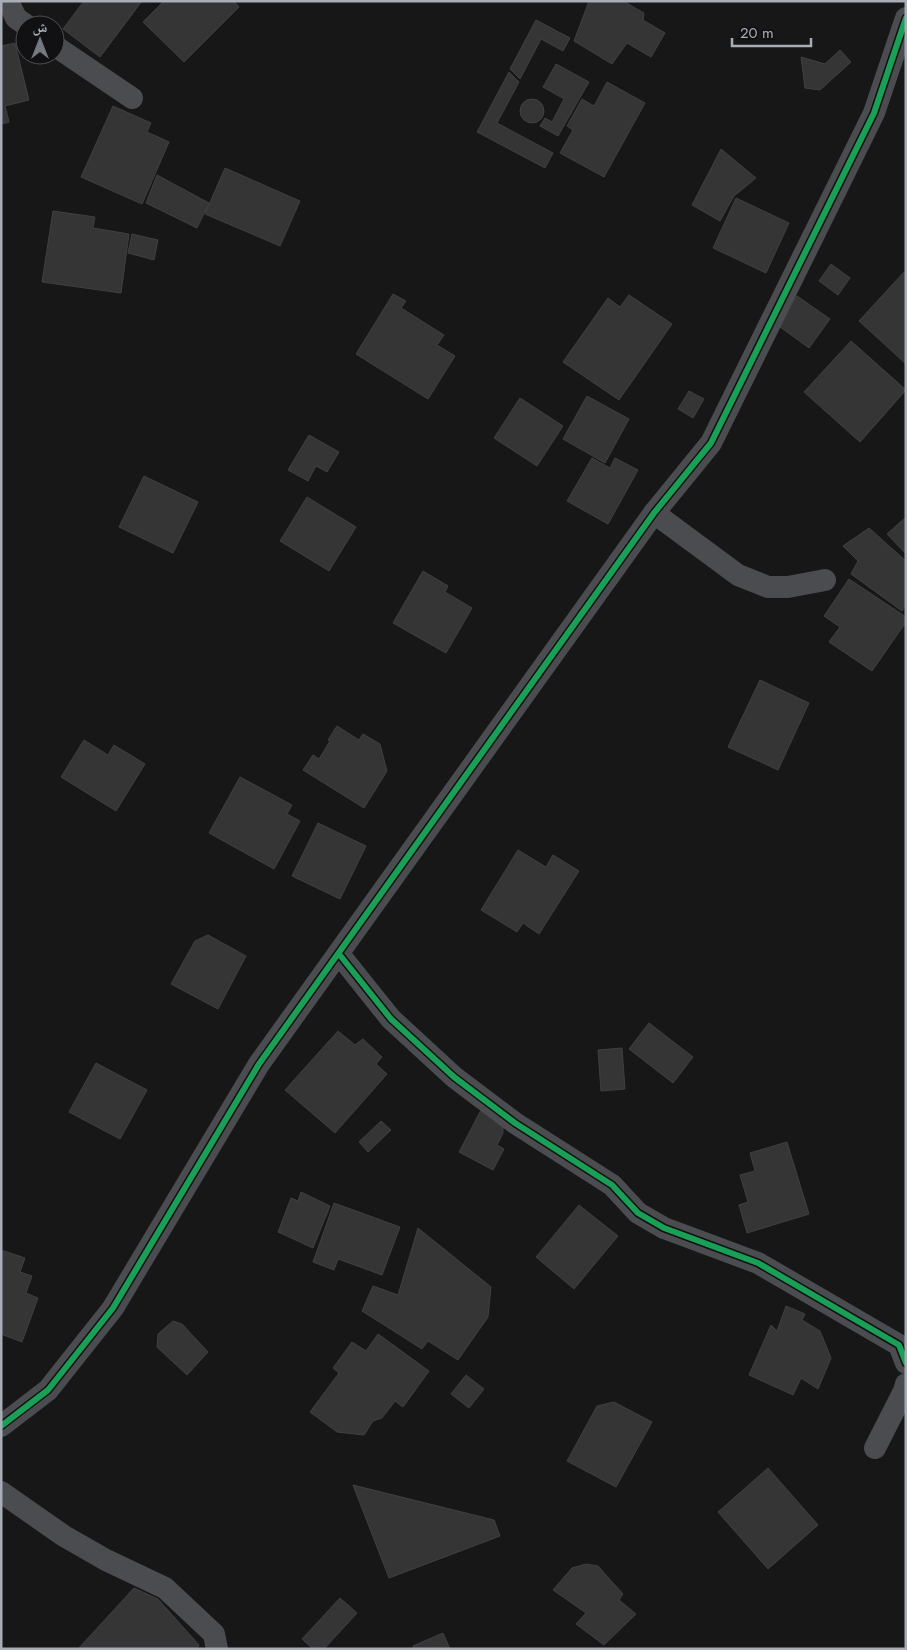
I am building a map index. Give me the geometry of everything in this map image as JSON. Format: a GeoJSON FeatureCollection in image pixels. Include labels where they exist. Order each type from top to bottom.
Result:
{"type":"FeatureCollection","features":[{"type":"Feature","properties":{"kind":"street"},"geometry":{"type":"LineString","coordinates":[[8,1],[15,16]]}},
{"type":"Feature","properties":{"kind":"street"},"geometry":{"type":"LineString","coordinates":[[1,1426],[48,1390],[113,1308],[259,1064],[654,513],[711,443],[874,113],[906,18]]}},
{"type":"Feature","properties":{"kind":"street"},"geometry":{"type":"LineString","coordinates":[[65,53],[132,98]]}},
{"type":"Feature","properties":{"kind":"street"},"geometry":{"type":"LineString","coordinates":[[654,513],[738,575],[768,587],[788,587],[825,580]]}},
{"type":"Feature","properties":{"kind":"street"},"geometry":{"type":"LineString","coordinates":[[339,954],[391,1019],[454,1077],[515,1123],[612,1185],[638,1213],[664,1228],[766,1267],[899,1345],[906,1363]]}},
{"type":"Feature","properties":{"kind":"street"},"geometry":{"type":"LineString","coordinates":[[875,1448],[904,1392],[906,1384]]}},
{"type":"Feature","properties":{"kind":"street"},"geometry":{"type":"LineString","coordinates":[[1,1492],[64,1536],[106,1560],[165,1588],[214,1634],[217,1649]]}},
{"type":"Feature","properties":{"kind":"building"},"geometry":{"type":"Polygon","coordinates":[[[84,1],[142,1],[100,57],[65,31],[65,26],[84,1]]]}},
{"type":"Feature","properties":{"kind":"building"},"geometry":{"type":"Polygon","coordinates":[[[164,1],[234,1],[239,7],[184,62],[143,22],[164,1]]]}},
{"type":"Feature","properties":{"kind":"building"},"geometry":{"type":"Polygon","coordinates":[[[589,1],[623,1],[644,13],[643,20],[665,33],[651,57],[627,43],[612,64],[574,41],[589,1]]]}},
{"type":"Feature","properties":{"kind":"building"},"geometry":{"type":"Polygon","coordinates":[[[536,20],[570,38],[563,51],[541,39],[520,79],[510,69],[536,20]]]}},
{"type":"Feature","properties":{"kind":"building"},"geometry":{"type":"Polygon","coordinates":[[[15,43],[15,65],[20,65],[29,100],[5,106],[9,122],[1,124],[1,46],[15,43]]]}},
{"type":"Feature","properties":{"kind":"building"},"geometry":{"type":"Polygon","coordinates":[[[840,50],[851,62],[820,90],[805,88],[801,57],[825,64],[840,50]]]}},
{"type":"Feature","properties":{"kind":"building"},"geometry":{"type":"Polygon","coordinates":[[[556,64],[589,82],[558,136],[540,126],[545,118],[552,122],[564,99],[543,87],[556,64]]]}},
{"type":"Feature","properties":{"kind":"building"},"geometry":{"type":"Polygon","coordinates":[[[509,72],[519,82],[497,123],[553,153],[545,168],[477,132],[509,72]]]}},
{"type":"Feature","properties":{"kind":"building"},"geometry":{"type":"Polygon","coordinates":[[[607,82],[645,103],[604,177],[560,153],[573,130],[567,126],[582,99],[594,106],[607,82]]]}},
{"type":"Feature","properties":{"kind":"building"},"geometry":{"type":"Polygon","coordinates":[[[532,99],[541,102],[544,111],[541,120],[532,123],[523,120],[520,111],[523,102],[532,99]]]}},
{"type":"Feature","properties":{"kind":"building"},"geometry":{"type":"Polygon","coordinates":[[[113,106],[151,123],[147,132],[169,142],[142,204],[81,177],[113,106]]]}},
{"type":"Feature","properties":{"kind":"building"},"geometry":{"type":"Polygon","coordinates":[[[721,149],[756,178],[734,196],[720,221],[692,205],[721,149]]]}},
{"type":"Feature","properties":{"kind":"building"},"geometry":{"type":"Polygon","coordinates":[[[225,168],[300,201],[280,246],[205,214],[225,168]]]}},
{"type":"Feature","properties":{"kind":"building"},"geometry":{"type":"Polygon","coordinates":[[[157,175],[209,203],[197,228],[146,203],[157,175]]]}},
{"type":"Feature","properties":{"kind":"building"},"geometry":{"type":"Polygon","coordinates":[[[736,198],[789,223],[766,273],[713,248],[736,198]]]}},
{"type":"Feature","properties":{"kind":"building"},"geometry":{"type":"Polygon","coordinates":[[[53,211],[95,217],[93,228],[129,234],[121,293],[42,282],[53,211]]]}},
{"type":"Feature","properties":{"kind":"building"},"geometry":{"type":"Polygon","coordinates":[[[132,234],[158,240],[154,260],[128,253],[132,234]]]}},
{"type":"Feature","properties":{"kind":"building"},"geometry":{"type":"Polygon","coordinates":[[[831,264],[850,278],[838,295],[819,281],[831,264]]]}},
{"type":"Feature","properties":{"kind":"building"},"geometry":{"type":"Polygon","coordinates":[[[904,272],[906,273],[906,364],[859,321],[904,272]]]}},
{"type":"Feature","properties":{"kind":"building"},"geometry":{"type":"Polygon","coordinates":[[[393,294],[406,301],[401,308],[444,335],[437,345],[455,356],[428,399],[356,354],[393,294]]]}},
{"type":"Feature","properties":{"kind":"building"},"geometry":{"type":"Polygon","coordinates":[[[629,295],[672,324],[619,400],[563,362],[608,298],[620,307],[629,295]]]}},
{"type":"Feature","properties":{"kind":"building"},"geometry":{"type":"Polygon","coordinates":[[[797,296],[830,319],[809,348],[776,324],[797,296]]]}},
{"type":"Feature","properties":{"kind":"building"},"geometry":{"type":"Polygon","coordinates":[[[851,341],[906,390],[860,442],[804,392],[851,341]]]}},
{"type":"Feature","properties":{"kind":"building"},"geometry":{"type":"Polygon","coordinates":[[[689,391],[704,399],[693,418],[678,409],[689,391]]]}},
{"type":"Feature","properties":{"kind":"building"},"geometry":{"type":"Polygon","coordinates":[[[587,396],[629,419],[605,463],[563,439],[587,396]]]}},
{"type":"Feature","properties":{"kind":"building"},"geometry":{"type":"Polygon","coordinates":[[[520,398],[563,426],[537,466],[494,438],[520,398]]]}},
{"type":"Feature","properties":{"kind":"building"},"geometry":{"type":"Polygon","coordinates":[[[309,435],[339,452],[327,472],[316,466],[308,481],[288,470],[309,435]]]}},
{"type":"Feature","properties":{"kind":"building"},"geometry":{"type":"Polygon","coordinates":[[[592,458],[610,468],[615,458],[638,470],[608,524],[567,501],[592,458]]]}},
{"type":"Feature","properties":{"kind":"building"},"geometry":{"type":"Polygon","coordinates":[[[144,476],[198,502],[173,553],[119,527],[144,476]]]}},
{"type":"Feature","properties":{"kind":"building"},"geometry":{"type":"Polygon","coordinates":[[[307,497],[356,527],[329,571],[280,541],[307,497]]]}},
{"type":"Feature","properties":{"kind":"building"},"geometry":{"type":"Polygon","coordinates":[[[906,517],[906,554],[887,534],[906,517]]]}},
{"type":"Feature","properties":{"kind":"building"},"geometry":{"type":"Polygon","coordinates":[[[869,528],[906,561],[906,603],[902,611],[851,574],[858,561],[843,546],[869,528]]]}},
{"type":"Feature","properties":{"kind":"building"},"geometry":{"type":"Polygon","coordinates":[[[423,571],[448,586],[445,592],[472,608],[446,653],[393,623],[423,571]]]}},
{"type":"Feature","properties":{"kind":"building"},"geometry":{"type":"Polygon","coordinates":[[[849,579],[906,617],[906,622],[872,671],[829,642],[840,627],[824,616],[849,579]]]}},
{"type":"Feature","properties":{"kind":"building"},"geometry":{"type":"Polygon","coordinates":[[[760,680],[809,703],[778,770],[728,747],[760,680]]]}},
{"type":"Feature","properties":{"kind":"building"},"geometry":{"type":"Polygon","coordinates":[[[337,726],[359,740],[363,734],[380,744],[387,771],[364,808],[303,770],[313,755],[319,759],[337,726]]]}},
{"type":"Feature","properties":{"kind":"building"},"geometry":{"type":"Polygon","coordinates":[[[84,740],[108,755],[114,745],[145,764],[116,811],[61,777],[84,740]]]}},
{"type":"Feature","properties":{"kind":"building"},"geometry":{"type":"Polygon","coordinates":[[[240,777],[292,805],[287,814],[300,821],[274,869],[209,833],[240,777]]]}},
{"type":"Feature","properties":{"kind":"building"},"geometry":{"type":"Polygon","coordinates":[[[318,823],[366,846],[340,899],[292,876],[318,823]]]}},
{"type":"Feature","properties":{"kind":"building"},"geometry":{"type":"Polygon","coordinates":[[[518,850],[546,867],[553,855],[579,871],[539,934],[523,923],[517,932],[481,910],[518,850]]]}},
{"type":"Feature","properties":{"kind":"building"},"geometry":{"type":"Polygon","coordinates":[[[208,935],[246,956],[218,1009],[171,984],[195,941],[208,935]]]}},
{"type":"Feature","properties":{"kind":"building"},"geometry":{"type":"Polygon","coordinates":[[[649,1023],[693,1057],[673,1083],[629,1049],[649,1023]]]}},
{"type":"Feature","properties":{"kind":"building"},"geometry":{"type":"Polygon","coordinates":[[[338,1031],[355,1045],[363,1039],[382,1057],[376,1064],[387,1074],[335,1133],[285,1090],[338,1031]]]}},
{"type":"Feature","properties":{"kind":"building"},"geometry":{"type":"Polygon","coordinates":[[[622,1048],[625,1089],[601,1091],[598,1050],[622,1048]]]}},
{"type":"Feature","properties":{"kind":"building"},"geometry":{"type":"Polygon","coordinates":[[[96,1063],[147,1090],[120,1139],[69,1112],[96,1063]]]}},
{"type":"Feature","properties":{"kind":"building"},"geometry":{"type":"Polygon","coordinates":[[[481,1110],[503,1121],[503,1133],[497,1145],[504,1149],[493,1170],[459,1152],[481,1110]]]}},
{"type":"Feature","properties":{"kind":"building"},"geometry":{"type":"Polygon","coordinates":[[[381,1121],[391,1130],[368,1152],[359,1142],[381,1121]]]}},
{"type":"Feature","properties":{"kind":"building"},"geometry":{"type":"Polygon","coordinates":[[[787,1142],[809,1214],[747,1233],[739,1205],[748,1202],[740,1175],[755,1171],[750,1153],[787,1142]]]}},
{"type":"Feature","properties":{"kind":"building"},"geometry":{"type":"Polygon","coordinates":[[[301,1192],[330,1206],[313,1248],[278,1232],[291,1198],[298,1201],[301,1192]]]}},
{"type":"Feature","properties":{"kind":"building"},"geometry":{"type":"Polygon","coordinates":[[[334,1203],[400,1227],[382,1275],[338,1259],[334,1270],[313,1262],[334,1203]]]}},
{"type":"Feature","properties":{"kind":"building"},"geometry":{"type":"Polygon","coordinates":[[[579,1205],[618,1236],[574,1289],[536,1257],[579,1205]]]}},
{"type":"Feature","properties":{"kind":"building"},"geometry":{"type":"Polygon","coordinates":[[[418,1228],[491,1287],[488,1317],[458,1360],[428,1341],[422,1349],[362,1311],[373,1286],[398,1295],[418,1228]]]}},
{"type":"Feature","properties":{"kind":"building"},"geometry":{"type":"Polygon","coordinates":[[[1,1250],[25,1258],[20,1272],[32,1276],[26,1293],[38,1298],[22,1342],[1,1334],[1,1250]]]}},
{"type":"Feature","properties":{"kind":"building"},"geometry":{"type":"Polygon","coordinates":[[[786,1306],[805,1314],[802,1320],[820,1331],[831,1358],[818,1389],[801,1378],[793,1395],[749,1375],[771,1325],[777,1331],[786,1306]]]}},
{"type":"Feature","properties":{"kind":"building"},"geometry":{"type":"Polygon","coordinates":[[[173,1321],[182,1324],[208,1352],[187,1375],[157,1347],[158,1334],[173,1321]]]}},
{"type":"Feature","properties":{"kind":"building"},"geometry":{"type":"Polygon","coordinates":[[[378,1334],[429,1371],[403,1407],[395,1401],[382,1418],[373,1421],[364,1435],[337,1432],[310,1412],[339,1373],[333,1368],[352,1342],[366,1351],[378,1334]]]}},
{"type":"Feature","properties":{"kind":"building"},"geometry":{"type":"Polygon","coordinates":[[[466,1375],[484,1389],[469,1408],[451,1394],[466,1375]]]}},
{"type":"Feature","properties":{"kind":"building"},"geometry":{"type":"Polygon","coordinates":[[[614,1402],[652,1422],[616,1487],[567,1461],[597,1406],[614,1402]]]}},
{"type":"Feature","properties":{"kind":"building"},"geometry":{"type":"Polygon","coordinates":[[[768,1468],[818,1525],[768,1569],[718,1512],[768,1468]]]}},
{"type":"Feature","properties":{"kind":"building"},"geometry":{"type":"Polygon","coordinates":[[[353,1485],[494,1520],[500,1536],[389,1578],[353,1485]]]}},
{"type":"Feature","properties":{"kind":"building"},"geometry":{"type":"Polygon","coordinates":[[[586,1564],[598,1566],[623,1594],[619,1600],[636,1614],[604,1645],[576,1624],[586,1613],[553,1590],[572,1568],[586,1564]]]}},
{"type":"Feature","properties":{"kind":"building"},"geometry":{"type":"Polygon","coordinates":[[[134,1588],[158,1599],[199,1645],[197,1649],[78,1649],[134,1588]]]}},
{"type":"Feature","properties":{"kind":"building"},"geometry":{"type":"Polygon","coordinates":[[[340,1598],[357,1613],[324,1649],[313,1649],[302,1639],[340,1598]]]}},
{"type":"Feature","properties":{"kind":"building"},"geometry":{"type":"Polygon","coordinates":[[[443,1633],[450,1649],[414,1649],[413,1646],[443,1633]]]}},
{"type":"Feature","properties":{"kind":"cycle path"},"geometry":{"type":"LineString","coordinates":[[1,1426],[48,1390],[113,1308],[259,1064],[654,513],[711,443],[874,113],[906,18]]}},
{"type":"Feature","properties":{"kind":"cycle path"},"geometry":{"type":"LineString","coordinates":[[339,954],[391,1019],[454,1077],[515,1123],[612,1185],[638,1213],[664,1228],[758,1263],[899,1345],[906,1363]]}}]}
